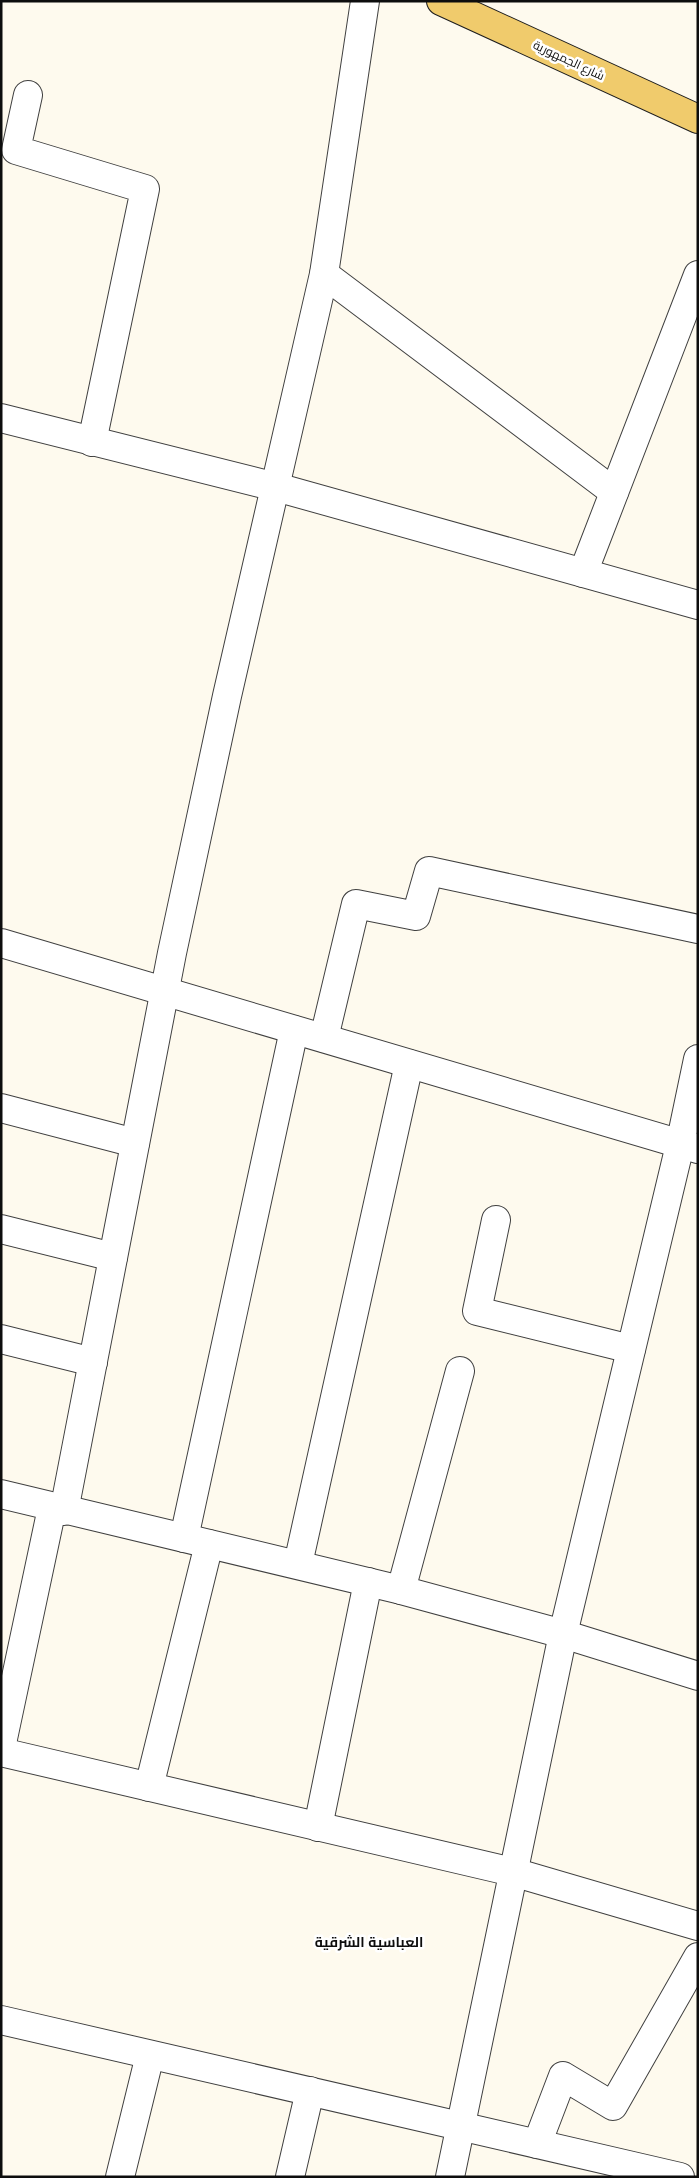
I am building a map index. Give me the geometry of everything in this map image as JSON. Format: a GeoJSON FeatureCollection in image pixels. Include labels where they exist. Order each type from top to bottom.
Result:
{"type":"FeatureCollection","features":[{"type":"Feature","properties":{"kind":"main road","name":"شارع الجمهورية"},"geometry":{"type":"LineString","coordinates":[[441,1],[698,118]]}},
{"type":"Feature","properties":{"kind":"street"},"geometry":{"type":"LineString","coordinates":[[1,1748],[93,1362],[165,991],[225,706],[324,274],[365,1]]}},
{"type":"Feature","properties":{"kind":"street"},"geometry":{"type":"LineString","coordinates":[[28,95],[16,150],[146,189],[92,442]]}},
{"type":"Feature","properties":{"kind":"street"},"geometry":{"type":"LineString","coordinates":[[324,274],[614,492]]}},
{"type":"Feature","properties":{"kind":"street"},"geometry":{"type":"LineString","coordinates":[[583,573],[698,275]]}},
{"type":"Feature","properties":{"kind":"street"},"geometry":{"type":"LineString","coordinates":[[1,418],[276,487],[698,605]]}},
{"type":"Feature","properties":{"kind":"street"},"geometry":{"type":"LineString","coordinates":[[324,1038],[356,904],[416,916],[429,871],[698,928]]}},
{"type":"Feature","properties":{"kind":"street"},"geometry":{"type":"LineString","coordinates":[[1,944],[689,1147]]}},
{"type":"Feature","properties":{"kind":"street"},"geometry":{"type":"LineString","coordinates":[[148,1786],[294,1030]]}},
{"type":"Feature","properties":{"kind":"street"},"geometry":{"type":"LineString","coordinates":[[450,2177],[563,1634],[631,1349],[689,1147],[698,1059]]}},
{"type":"Feature","properties":{"kind":"street"},"geometry":{"type":"LineString","coordinates":[[298,1564],[409,1064]]}},
{"type":"Feature","properties":{"kind":"street"},"geometry":{"type":"LineString","coordinates":[[1,1108],[135,1142]]}},
{"type":"Feature","properties":{"kind":"street"},"geometry":{"type":"LineString","coordinates":[[496,1220],[477,1311],[631,1349]]}},
{"type":"Feature","properties":{"kind":"street"},"geometry":{"type":"LineString","coordinates":[[1,1229],[114,1258]]}},
{"type":"Feature","properties":{"kind":"street"},"geometry":{"type":"LineString","coordinates":[[1,1340],[93,1362]]}},
{"type":"Feature","properties":{"kind":"street"},"geometry":{"type":"LineString","coordinates":[[401,1590],[460,1371]]}},
{"type":"Feature","properties":{"kind":"street"},"geometry":{"type":"LineString","coordinates":[[1,1494],[401,1590],[563,1634],[698,1676]]}},
{"type":"Feature","properties":{"kind":"street"},"geometry":{"type":"LineString","coordinates":[[318,1827],[368,1582]]}},
{"type":"Feature","properties":{"kind":"street"},"geometry":{"type":"LineString","coordinates":[[1,1752],[513,1872],[698,1926]]}},
{"type":"Feature","properties":{"kind":"street"},"geometry":{"type":"LineString","coordinates":[[537,2144],[564,2076],[612,2106],[698,1957]]}},
{"type":"Feature","properties":{"kind":"street"},"geometry":{"type":"LineString","coordinates":[[1,2020],[680,2177]]}},
{"type":"Feature","properties":{"kind":"street"},"geometry":{"type":"LineString","coordinates":[[120,2177],[150,2055]]}},
{"type":"Feature","properties":{"kind":"street"},"geometry":{"type":"LineString","coordinates":[[290,2177],[310,2092]]}},
{"type":"Feature","properties":{"kind":"district","name":"العباسية الشرقية"},"geometry":{"type":"Point","coordinates":[369,1941]}}]}
